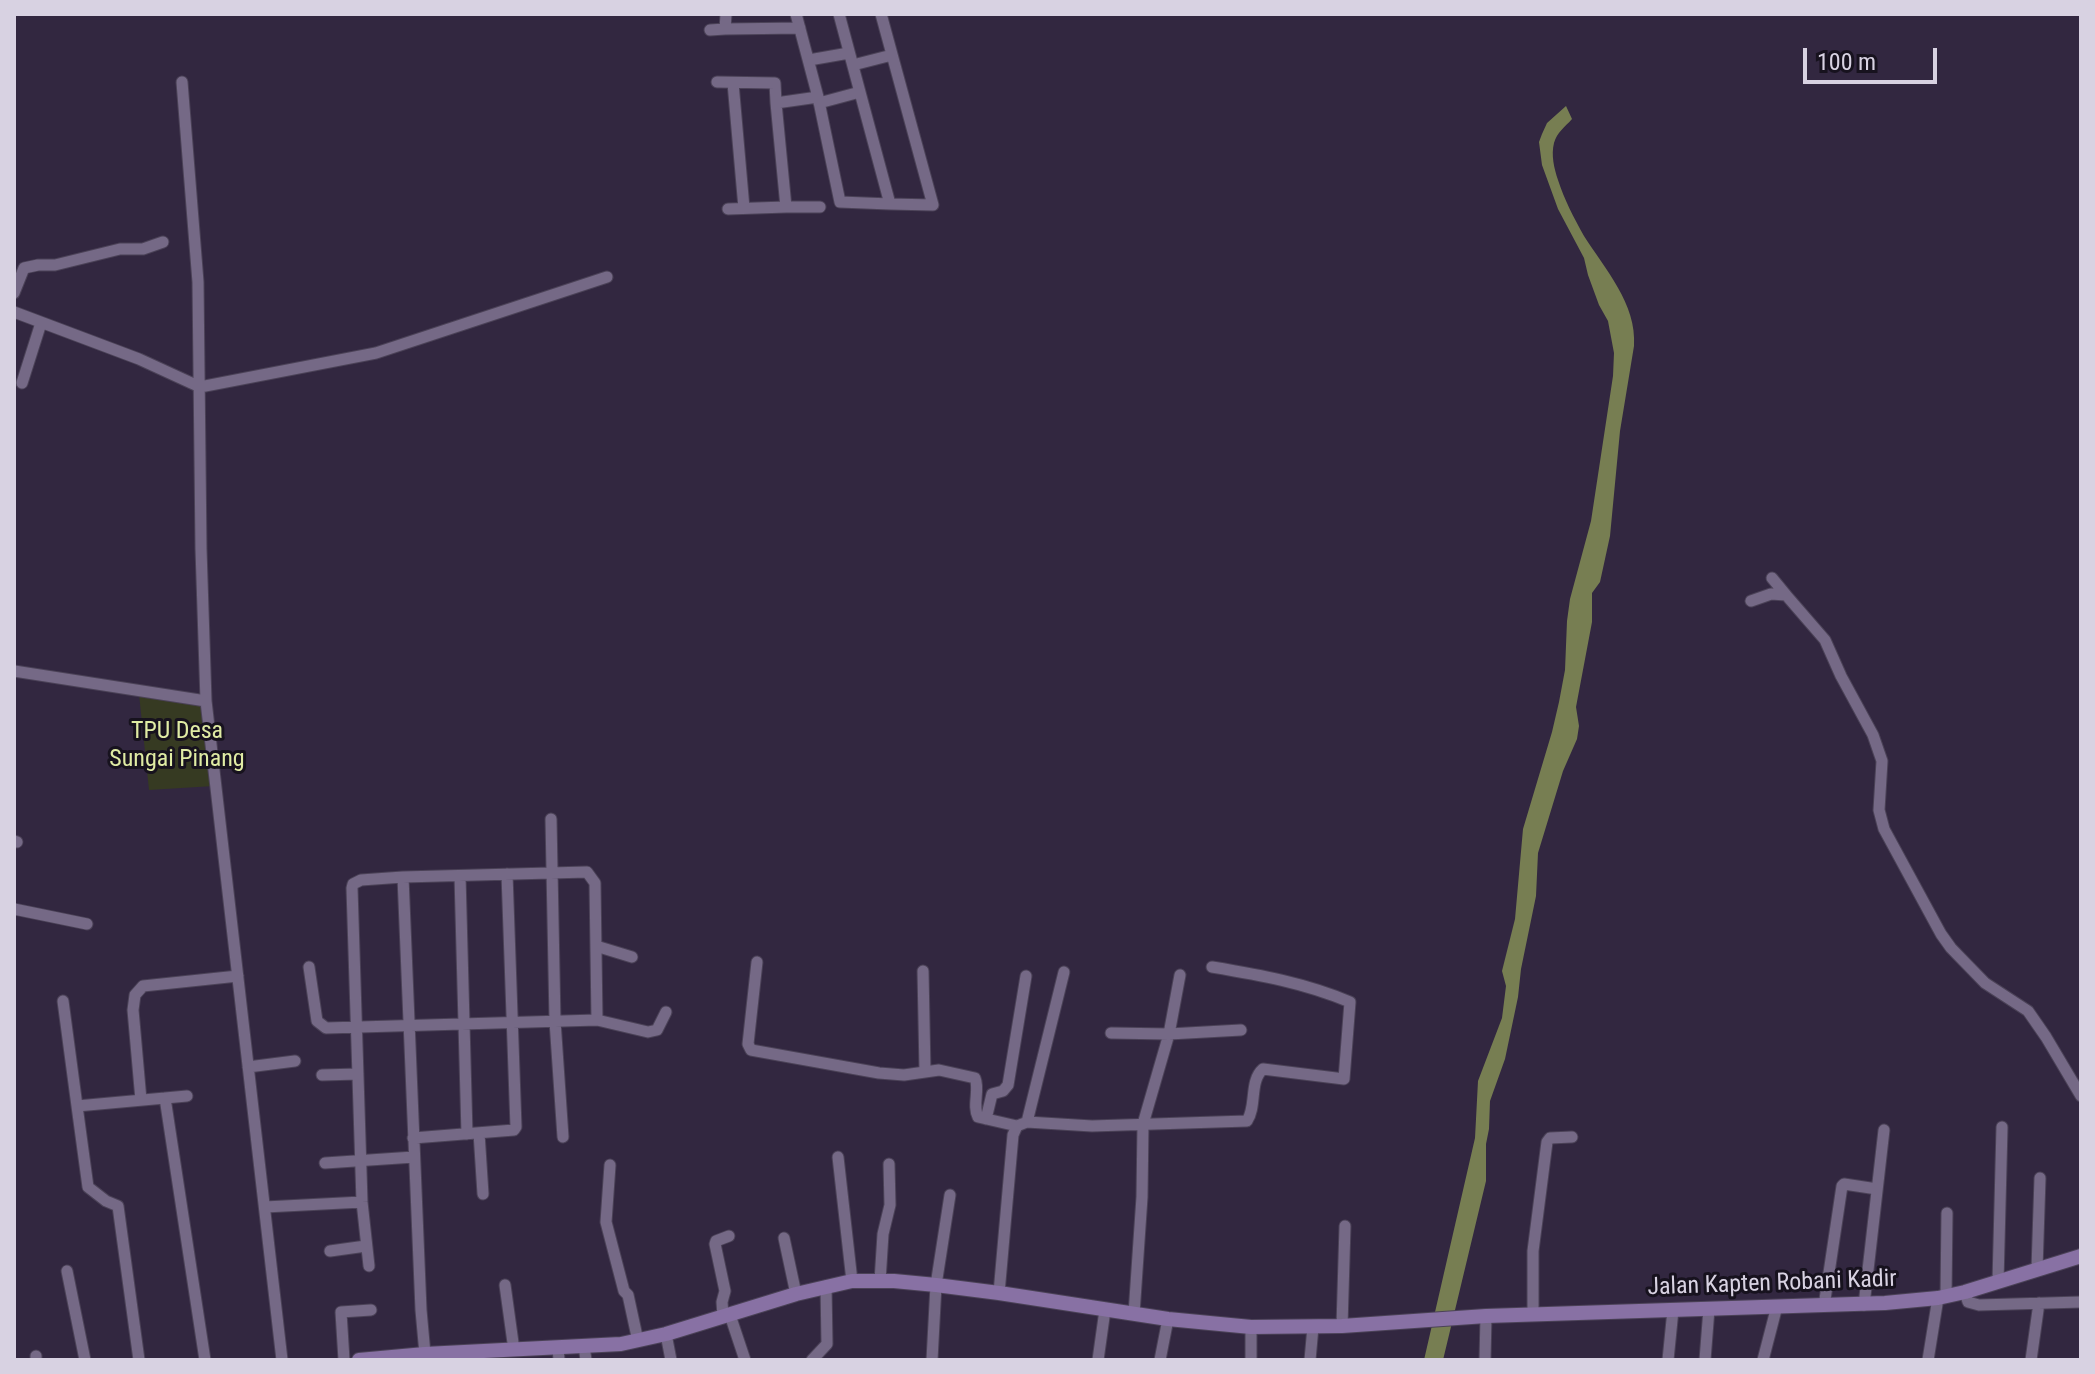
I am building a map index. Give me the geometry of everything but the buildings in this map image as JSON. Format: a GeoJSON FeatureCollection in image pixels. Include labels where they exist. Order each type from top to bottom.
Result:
{"type":"FeatureCollection","features":[{"type":"Feature","properties":{"kind":"main road","name":"Jalan Kapten Robani Kadir"},"geometry":{"type":"LineString","coordinates":[[359,1360],[425,1354],[491,1356],[514,1350],[585,1353],[666,1334],[796,1294],[852,1281],[936,1285],[1168,1319],[1251,1327],[1313,1327],[1486,1316],[1864,1305],[1965,1292],[2081,1256]]}},
{"type":"Feature","properties":{"kind":"street"},"geometry":{"type":"LineString","coordinates":[[725,29],[726,14]]}},
{"type":"Feature","properties":{"kind":"street"},"geometry":{"type":"LineString","coordinates":[[770,30],[772,14]]}},
{"type":"Feature","properties":{"kind":"street"},"geometry":{"type":"LineString","coordinates":[[796,14],[840,202],[933,205],[881,14]]}},
{"type":"Feature","properties":{"kind":"street"},"geometry":{"type":"LineString","coordinates":[[839,14],[890,204]]}},
{"type":"Feature","properties":{"kind":"street"},"geometry":{"type":"LineString","coordinates":[[710,30],[800,28]]}},
{"type":"Feature","properties":{"kind":"street"},"geometry":{"type":"LineString","coordinates":[[809,60],[892,55]]}},
{"type":"Feature","properties":{"kind":"street"},"geometry":{"type":"LineString","coordinates":[[182,82],[198,282],[206,701],[282,1360]]}},
{"type":"Feature","properties":{"kind":"street"},"geometry":{"type":"LineString","coordinates":[[717,82],[775,83],[786,207]]}},
{"type":"Feature","properties":{"kind":"street"},"geometry":{"type":"LineString","coordinates":[[733,83],[744,208]]}},
{"type":"Feature","properties":{"kind":"street"},"geometry":{"type":"LineString","coordinates":[[776,103],[818,100],[860,92]]}},
{"type":"Feature","properties":{"kind":"street"},"geometry":{"type":"LineString","coordinates":[[728,209],[820,207]]}},
{"type":"Feature","properties":{"kind":"street"},"geometry":{"type":"LineString","coordinates":[[14,293],[24,268],[55,265],[120,249],[143,249],[163,242]]}},
{"type":"Feature","properties":{"kind":"street"},"geometry":{"type":"LineString","coordinates":[[14,312],[139,359],[200,387],[376,353],[607,277]]}},
{"type":"Feature","properties":{"kind":"street"},"geometry":{"type":"LineString","coordinates":[[22,383],[41,323]]}},
{"type":"Feature","properties":{"kind":"street"},"geometry":{"type":"LineString","coordinates":[[1772,578],[1825,640],[1873,735],[1882,761],[1879,810],[1884,829],[1941,934],[1985,983],[2028,1011],[2077,1079],[2081,1096]]}},
{"type":"Feature","properties":{"kind":"street"},"geometry":{"type":"LineString","coordinates":[[1751,601],[1771,594],[1786,595]]}},
{"type":"Feature","properties":{"kind":"street"},"geometry":{"type":"LineString","coordinates":[[14,671],[206,701]]}},
{"type":"Feature","properties":{"kind":"street"},"geometry":{"type":"LineString","coordinates":[[551,819],[555,1021],[563,1137]]}},
{"type":"Feature","properties":{"kind":"street"},"geometry":{"type":"LineString","coordinates":[[369,1266],[362,1202],[355,1027],[352,888],[356,882],[403,877],[587,872],[595,883],[597,1020]]}},
{"type":"Feature","properties":{"kind":"street"},"geometry":{"type":"LineString","coordinates":[[413,1138],[514,1130],[516,1127],[507,874]]}},
{"type":"Feature","properties":{"kind":"street"},"geometry":{"type":"LineString","coordinates":[[460,876],[463,1023],[473,1134],[483,1194]]}},
{"type":"Feature","properties":{"kind":"street"},"geometry":{"type":"LineString","coordinates":[[403,877],[425,1354]]}},
{"type":"Feature","properties":{"kind":"street"},"geometry":{"type":"LineString","coordinates":[[14,909],[87,924]]}},
{"type":"Feature","properties":{"kind":"street"},"geometry":{"type":"LineString","coordinates":[[596,946],[632,957]]}},
{"type":"Feature","properties":{"kind":"street"},"geometry":{"type":"LineString","coordinates":[[757,962],[748,1044],[751,1050],[879,1073],[904,1075],[942,1070],[977,1079],[976,1114],[986,1119],[1081,1126],[1250,1120],[1257,1074],[1263,1069],[1344,1079],[1350,1002],[1293,982],[1212,967]]}},
{"type":"Feature","properties":{"kind":"street"},"geometry":{"type":"LineString","coordinates":[[309,967],[318,1023],[326,1028],[597,1020],[648,1032],[657,1030],[666,1012]]}},
{"type":"Feature","properties":{"kind":"street"},"geometry":{"type":"LineString","coordinates":[[923,971],[925,1071]]}},
{"type":"Feature","properties":{"kind":"street"},"geometry":{"type":"LineString","coordinates":[[999,1293],[1013,1135],[1022,1124],[1064,972]]}},
{"type":"Feature","properties":{"kind":"street"},"geometry":{"type":"LineString","coordinates":[[1134,1314],[1143,1184],[1143,1124],[1169,1034],[1180,975]]}},
{"type":"Feature","properties":{"kind":"street"},"geometry":{"type":"LineString","coordinates":[[141,1100],[133,1010],[135,995],[140,988],[238,976]]}},
{"type":"Feature","properties":{"kind":"street"},"geometry":{"type":"LineString","coordinates":[[986,1119],[992,1094],[1003,1091],[1008,1085],[1026,976]]}},
{"type":"Feature","properties":{"kind":"street"},"geometry":{"type":"LineString","coordinates":[[63,1001],[88,1187],[118,1206],[139,1360]]}},
{"type":"Feature","properties":{"kind":"street"},"geometry":{"type":"LineString","coordinates":[[1111,1033],[1241,1030]]}},
{"type":"Feature","properties":{"kind":"street"},"geometry":{"type":"LineString","coordinates":[[248,1067],[295,1061]]}},
{"type":"Feature","properties":{"kind":"street"},"geometry":{"type":"LineString","coordinates":[[322,1075],[358,1074]]}},
{"type":"Feature","properties":{"kind":"street"},"geometry":{"type":"LineString","coordinates":[[77,1106],[187,1096]]}},
{"type":"Feature","properties":{"kind":"street"},"geometry":{"type":"LineString","coordinates":[[165,1098],[205,1360]]}},
{"type":"Feature","properties":{"kind":"street"},"geometry":{"type":"LineString","coordinates":[[1998,1282],[2002,1127]]}},
{"type":"Feature","properties":{"kind":"street"},"geometry":{"type":"LineString","coordinates":[[1864,1305],[1884,1130]]}},
{"type":"Feature","properties":{"kind":"street"},"geometry":{"type":"LineString","coordinates":[[1533,1315],[1533,1251],[1547,1142],[1550,1138],[1572,1137]]}},
{"type":"Feature","properties":{"kind":"street"},"geometry":{"type":"LineString","coordinates":[[325,1163],[414,1157]]}},
{"type":"Feature","properties":{"kind":"street"},"geometry":{"type":"LineString","coordinates":[[838,1157],[852,1281]]}},
{"type":"Feature","properties":{"kind":"street"},"geometry":{"type":"LineString","coordinates":[[880,1281],[883,1234],[890,1205],[889,1164]]}},
{"type":"Feature","properties":{"kind":"street"},"geometry":{"type":"LineString","coordinates":[[610,1165],[606,1222],[638,1341]]}},
{"type":"Feature","properties":{"kind":"street"},"geometry":{"type":"LineString","coordinates":[[2037,1269],[2040,1178]]}},
{"type":"Feature","properties":{"kind":"street"},"geometry":{"type":"LineString","coordinates":[[1824,1306],[1842,1186],[1877,1189]]}},
{"type":"Feature","properties":{"kind":"street"},"geometry":{"type":"LineString","coordinates":[[932,1360],[936,1285],[950,1195]]}},
{"type":"Feature","properties":{"kind":"street"},"geometry":{"type":"LineString","coordinates":[[265,1207],[362,1202]]}},
{"type":"Feature","properties":{"kind":"street"},"geometry":{"type":"LineString","coordinates":[[1928,1360],[1942,1297],[1947,1213]]}},
{"type":"Feature","properties":{"kind":"street"},"geometry":{"type":"LineString","coordinates":[[1342,1326],[1345,1226]]}},
{"type":"Feature","properties":{"kind":"street"},"geometry":{"type":"LineString","coordinates":[[729,1236],[715,1244],[725,1291],[722,1302],[745,1360]]}},
{"type":"Feature","properties":{"kind":"street"},"geometry":{"type":"LineString","coordinates":[[784,1238],[796,1294]]}},
{"type":"Feature","properties":{"kind":"street"},"geometry":{"type":"LineString","coordinates":[[330,1251],[366,1246]]}},
{"type":"Feature","properties":{"kind":"street"},"geometry":{"type":"LineString","coordinates":[[67,1271],[85,1360]]}},
{"type":"Feature","properties":{"kind":"street"},"geometry":{"type":"LineString","coordinates":[[505,1285],[514,1350]]}},
{"type":"Feature","properties":{"kind":"street"},"geometry":{"type":"LineString","coordinates":[[812,1360],[827,1341],[826,1286]]}},
{"type":"Feature","properties":{"kind":"street"},"geometry":{"type":"LineString","coordinates":[[1965,1292],[1968,1302],[1972,1304],[2081,1302]]}},
{"type":"Feature","properties":{"kind":"street"},"geometry":{"type":"LineString","coordinates":[[2031,1360],[2039,1303]]}},
{"type":"Feature","properties":{"kind":"street"},"geometry":{"type":"LineString","coordinates":[[1763,1360],[1777,1306]]}},
{"type":"Feature","properties":{"kind":"street"},"geometry":{"type":"LineString","coordinates":[[1705,1360],[1709,1309]]}},
{"type":"Feature","properties":{"kind":"street"},"geometry":{"type":"LineString","coordinates":[[344,1360],[341,1312],[371,1310]]}},
{"type":"Feature","properties":{"kind":"street"},"geometry":{"type":"LineString","coordinates":[[1098,1360],[1105,1310]]}},
{"type":"Feature","properties":{"kind":"street"},"geometry":{"type":"LineString","coordinates":[[1668,1360],[1673,1310]]}},
{"type":"Feature","properties":{"kind":"street"},"geometry":{"type":"LineString","coordinates":[[1485,1360],[1486,1316]]}},
{"type":"Feature","properties":{"kind":"street"},"geometry":{"type":"LineString","coordinates":[[1160,1360],[1168,1319]]}},
{"type":"Feature","properties":{"kind":"street"},"geometry":{"type":"LineString","coordinates":[[1251,1327],[1251,1360]]}},
{"type":"Feature","properties":{"kind":"street"},"geometry":{"type":"LineString","coordinates":[[1310,1360],[1313,1327]]}},
{"type":"Feature","properties":{"kind":"street"},"geometry":{"type":"LineString","coordinates":[[666,1334],[671,1360]]}},
{"type":"Feature","properties":{"kind":"green space","name":"TPU Desa Sungai Pinang"},"geometry":{"type":"Polygon","coordinates":[[[139,694],[204,705],[214,786],[149,790],[139,694]]]}},
{"type":"Feature","properties":{"kind":"shaded area"},"geometry":{"type":"Polygon","coordinates":[[[1566,106],[1572,119],[1554,143],[1557,175],[1580,229],[1625,301],[1634,331],[1634,346],[1620,431],[1610,536],[1600,582],[1592,593],[1592,622],[1576,707],[1579,726],[1577,739],[1563,771],[1538,853],[1536,896],[1518,997],[1505,1059],[1490,1101],[1486,1181],[1443,1360],[1424,1360],[1475,1138],[1478,1081],[1502,1018],[1506,986],[1502,971],[1515,919],[1523,829],[1559,702],[1565,670],[1570,599],[1591,521],[1613,376],[1614,353],[1608,321],[1599,305],[1584,258],[1558,209],[1542,165],[1539,142],[1542,134],[1547,123],[1566,106]]]}}]}
